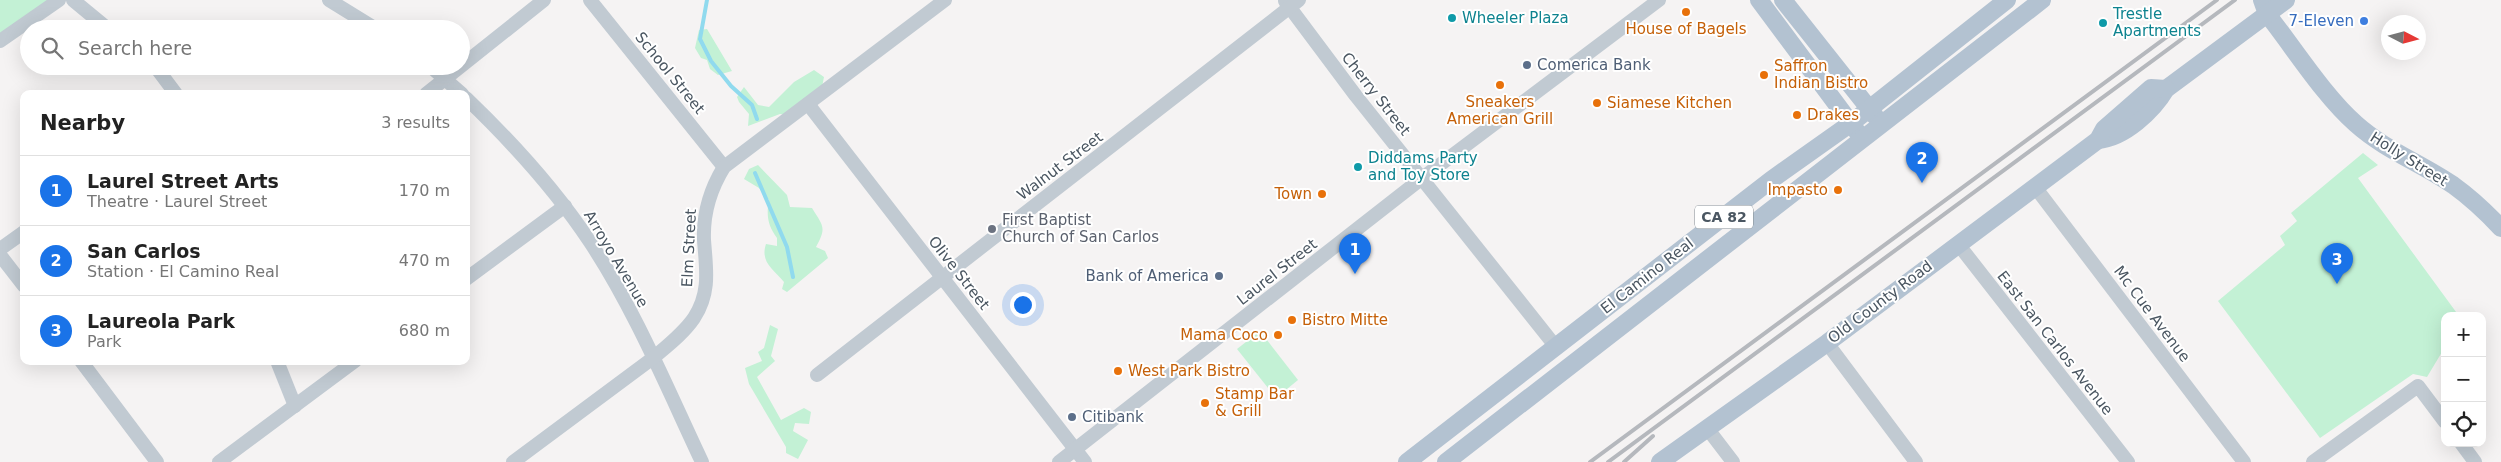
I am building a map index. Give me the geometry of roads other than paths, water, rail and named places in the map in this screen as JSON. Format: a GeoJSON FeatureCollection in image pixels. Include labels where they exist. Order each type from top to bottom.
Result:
{"type":"FeatureCollection","features":[{"type":"Feature","properties":{"kind":"main road"},"geometry":{"type":"LineString","coordinates":[[1759,0],[1863,139]]}},
{"type":"Feature","properties":{"kind":"main road"},"geometry":{"type":"LineString","coordinates":[[1783,0],[1882,124]]}},
{"type":"Feature","properties":{"kind":"main road","name":"El Camino Real"},"geometry":{"type":"LineString","coordinates":[[1407,462],[1771,180],[1850,124],[2008,0]]}},
{"type":"Feature","properties":{"kind":"main road","name":"El Camino Real"},"geometry":{"type":"LineString","coordinates":[[1446,462],[2042,0]]}},
{"type":"Feature","properties":{"kind":"main road","name":"Holly Street"},"geometry":{"type":"LineString","coordinates":[[2248,0],[2264,7],[2326,90],[2355,124],[2388,149],[2452,185],[2482,208],[2501,228]]}},
{"type":"Feature","properties":{"kind":"main road","name":"Old County Road"},"geometry":{"type":"LineString","coordinates":[[1660,462],[1827,343],[2098,140],[2109,139],[2128,127],[2158,103],[2166,89],[2264,7],[2286,0]]}},
{"type":"Feature","properties":{"kind":"main road"},"geometry":{"type":"LineString","coordinates":[[1556,347],[1567,368]]}},
{"type":"Feature","properties":{"kind":"street"},"geometry":{"type":"LineString","coordinates":[[30,20],[59,0]]}},
{"type":"Feature","properties":{"kind":"street"},"geometry":{"type":"LineString","coordinates":[[73,0],[97,20]]}},
{"type":"Feature","properties":{"kind":"street"},"geometry":{"type":"LineString","coordinates":[[328,0],[361,20]]}},
{"type":"Feature","properties":{"kind":"street"},"geometry":{"type":"LineString","coordinates":[[470,60],[544,0]]}},
{"type":"Feature","properties":{"kind":"street","name":"School Street"},"geometry":{"type":"LineString","coordinates":[[590,0],[724,167]]}},
{"type":"Feature","properties":{"kind":"street","name":"Elm Street"},"geometry":{"type":"LineString","coordinates":[[513,462],[653,358],[674,340],[695,317],[706,287],[708,265],[704,238],[708,201],[714,183],[724,167],[945,0]]}},
{"type":"Feature","properties":{"kind":"street","name":"Laurel Street"},"geometry":{"type":"LineString","coordinates":[[1060,462],[1421,179],[1659,0]]}},
{"type":"Feature","properties":{"kind":"street","name":"Cherry Street"},"geometry":{"type":"LineString","coordinates":[[1291,2],[1356,96],[1556,347]]}},
{"type":"Feature","properties":{"kind":"street","name":"Walnut Street"},"geometry":{"type":"LineString","coordinates":[[817,375],[941,277],[1152,116],[1291,2]]}},
{"type":"Feature","properties":{"kind":"street"},"geometry":{"type":"LineString","coordinates":[[0,41],[20,27]]}},
{"type":"Feature","properties":{"kind":"street"},"geometry":{"type":"LineString","coordinates":[[162,75],[173,90]]}},
{"type":"Feature","properties":{"kind":"street"},"geometry":{"type":"LineString","coordinates":[[443,75],[458,90]]}},
{"type":"Feature","properties":{"kind":"street"},"geometry":{"type":"LineString","coordinates":[[431,90],[451,75]]}},
{"type":"Feature","properties":{"kind":"street","name":"Arroyo Avenue"},"geometry":{"type":"LineString","coordinates":[[470,102],[510,141],[565,206],[595,251],[653,358],[702,462]]}},
{"type":"Feature","properties":{"kind":"street","name":"Olive Street"},"geometry":{"type":"LineString","coordinates":[[808,104],[1084,462]]}},
{"type":"Feature","properties":{"kind":"street","name":"Mc Cue Avenue"},"geometry":{"type":"LineString","coordinates":[[2035,187],[2244,462]]}},
{"type":"Feature","properties":{"kind":"street"},"geometry":{"type":"LineString","coordinates":[[470,276],[565,206]]}},
{"type":"Feature","properties":{"kind":"street"},"geometry":{"type":"LineString","coordinates":[[0,249],[20,235]]}},
{"type":"Feature","properties":{"kind":"street","name":"East San Carlos Avenue"},"geometry":{"type":"LineString","coordinates":[[1958,244],[2128,462]]}},
{"type":"Feature","properties":{"kind":"street"},"geometry":{"type":"LineString","coordinates":[[0,255],[20,281]]}},
{"type":"Feature","properties":{"kind":"street"},"geometry":{"type":"LineString","coordinates":[[1827,343],[1916,462]]}},
{"type":"Feature","properties":{"kind":"street"},"geometry":{"type":"LineString","coordinates":[[84,365],[157,462]]}},
{"type":"Feature","properties":{"kind":"street"},"geometry":{"type":"LineString","coordinates":[[280,365],[295,406]]}},
{"type":"Feature","properties":{"kind":"street"},"geometry":{"type":"LineString","coordinates":[[220,462],[350,365]]}},
{"type":"Feature","properties":{"kind":"street"},"geometry":{"type":"LineString","coordinates":[[2313,462],[2418,386],[2441,417]]}},
{"type":"Feature","properties":{"kind":"street"},"geometry":{"type":"LineString","coordinates":[[1707,428],[1733,462]]}},
{"type":"Feature","properties":{"kind":"street"},"geometry":{"type":"LineString","coordinates":[[2464,447],[2475,462]]}},
{"type":"Feature","properties":{"kind":"waterway"},"geometry":{"type":"LineString","coordinates":[[707,0],[700,39],[711,61],[731,86],[752,105],[757,119]]}},
{"type":"Feature","properties":{"kind":"waterway"},"geometry":{"type":"LineString","coordinates":[[755,173],[787,247],[793,277]]}},
{"type":"Feature","properties":{"kind":"railway"},"geometry":{"type":"LineString","coordinates":[[1590,462],[2217,0]]}},
{"type":"Feature","properties":{"kind":"railway"},"geometry":{"type":"LineString","coordinates":[[1608,462],[2235,0]]}},
{"type":"Feature","properties":{"kind":"railway"},"geometry":{"type":"LineString","coordinates":[[1624,462],[1653,436]]}},
{"type":"Feature","properties":{"kind":"place","name":"House of Bagels"},"geometry":{"type":"Point","coordinates":[1686,12]}},
{"type":"Feature","properties":{"kind":"place","name":"Wheeler Plaza"},"geometry":{"type":"Point","coordinates":[1452,18]}},
{"type":"Feature","properties":{"kind":"place","name":"7-Eleven"},"geometry":{"type":"Point","coordinates":[2364,21]}},
{"type":"Feature","properties":{"kind":"place","name":"Trestle Apartments"},"geometry":{"type":"Point","coordinates":[2103,23]}},
{"type":"Feature","properties":{"kind":"place","name":"Comerica Bank"},"geometry":{"type":"Point","coordinates":[1527,65]}},
{"type":"Feature","properties":{"kind":"place","name":"Saffron Indian Bistro"},"geometry":{"type":"Point","coordinates":[1764,75]}},
{"type":"Feature","properties":{"kind":"place","name":"Sneakers American Grill"},"geometry":{"type":"Point","coordinates":[1500,85]}},
{"type":"Feature","properties":{"kind":"place","name":"Siamese Kitchen"},"geometry":{"type":"Point","coordinates":[1597,103]}},
{"type":"Feature","properties":{"kind":"place","name":"Drakes"},"geometry":{"type":"Point","coordinates":[1797,115]}},
{"type":"Feature","properties":{"kind":"place","name":"Diddams Party and Toy Store"},"geometry":{"type":"Point","coordinates":[1358,167]}},
{"type":"Feature","properties":{"kind":"place","name":"San Carlos"},"geometry":{"type":"Point","coordinates":[1922,183]}},
{"type":"Feature","properties":{"kind":"place","name":"Impasto"},"geometry":{"type":"Point","coordinates":[1838,190]}},
{"type":"Feature","properties":{"kind":"place","name":"Town"},"geometry":{"type":"Point","coordinates":[1322,194]}},
{"type":"Feature","properties":{"kind":"place","name":"First Baptist Church of San Carlos"},"geometry":{"type":"Point","coordinates":[992,229]}},
{"type":"Feature","properties":{"kind":"place","name":"Laurel Street Arts"},"geometry":{"type":"Point","coordinates":[1355,274]}},
{"type":"Feature","properties":{"kind":"place","name":"Bank of America"},"geometry":{"type":"Point","coordinates":[1219,276]}},
{"type":"Feature","properties":{"kind":"place","name":"Laureola Park"},"geometry":{"type":"Point","coordinates":[2337,284]}},
{"type":"Feature","properties":{"kind":"place","name":"Bistro Mitte"},"geometry":{"type":"Point","coordinates":[1292,320]}},
{"type":"Feature","properties":{"kind":"place","name":"Mama Coco"},"geometry":{"type":"Point","coordinates":[1278,335]}},
{"type":"Feature","properties":{"kind":"place","name":"West Park Bistro"},"geometry":{"type":"Point","coordinates":[1118,371]}},
{"type":"Feature","properties":{"kind":"place","name":"Stamp Bar & Grill"},"geometry":{"type":"Point","coordinates":[1205,403]}},
{"type":"Feature","properties":{"kind":"place","name":"Citibank"},"geometry":{"type":"Point","coordinates":[1072,417]}}]}
